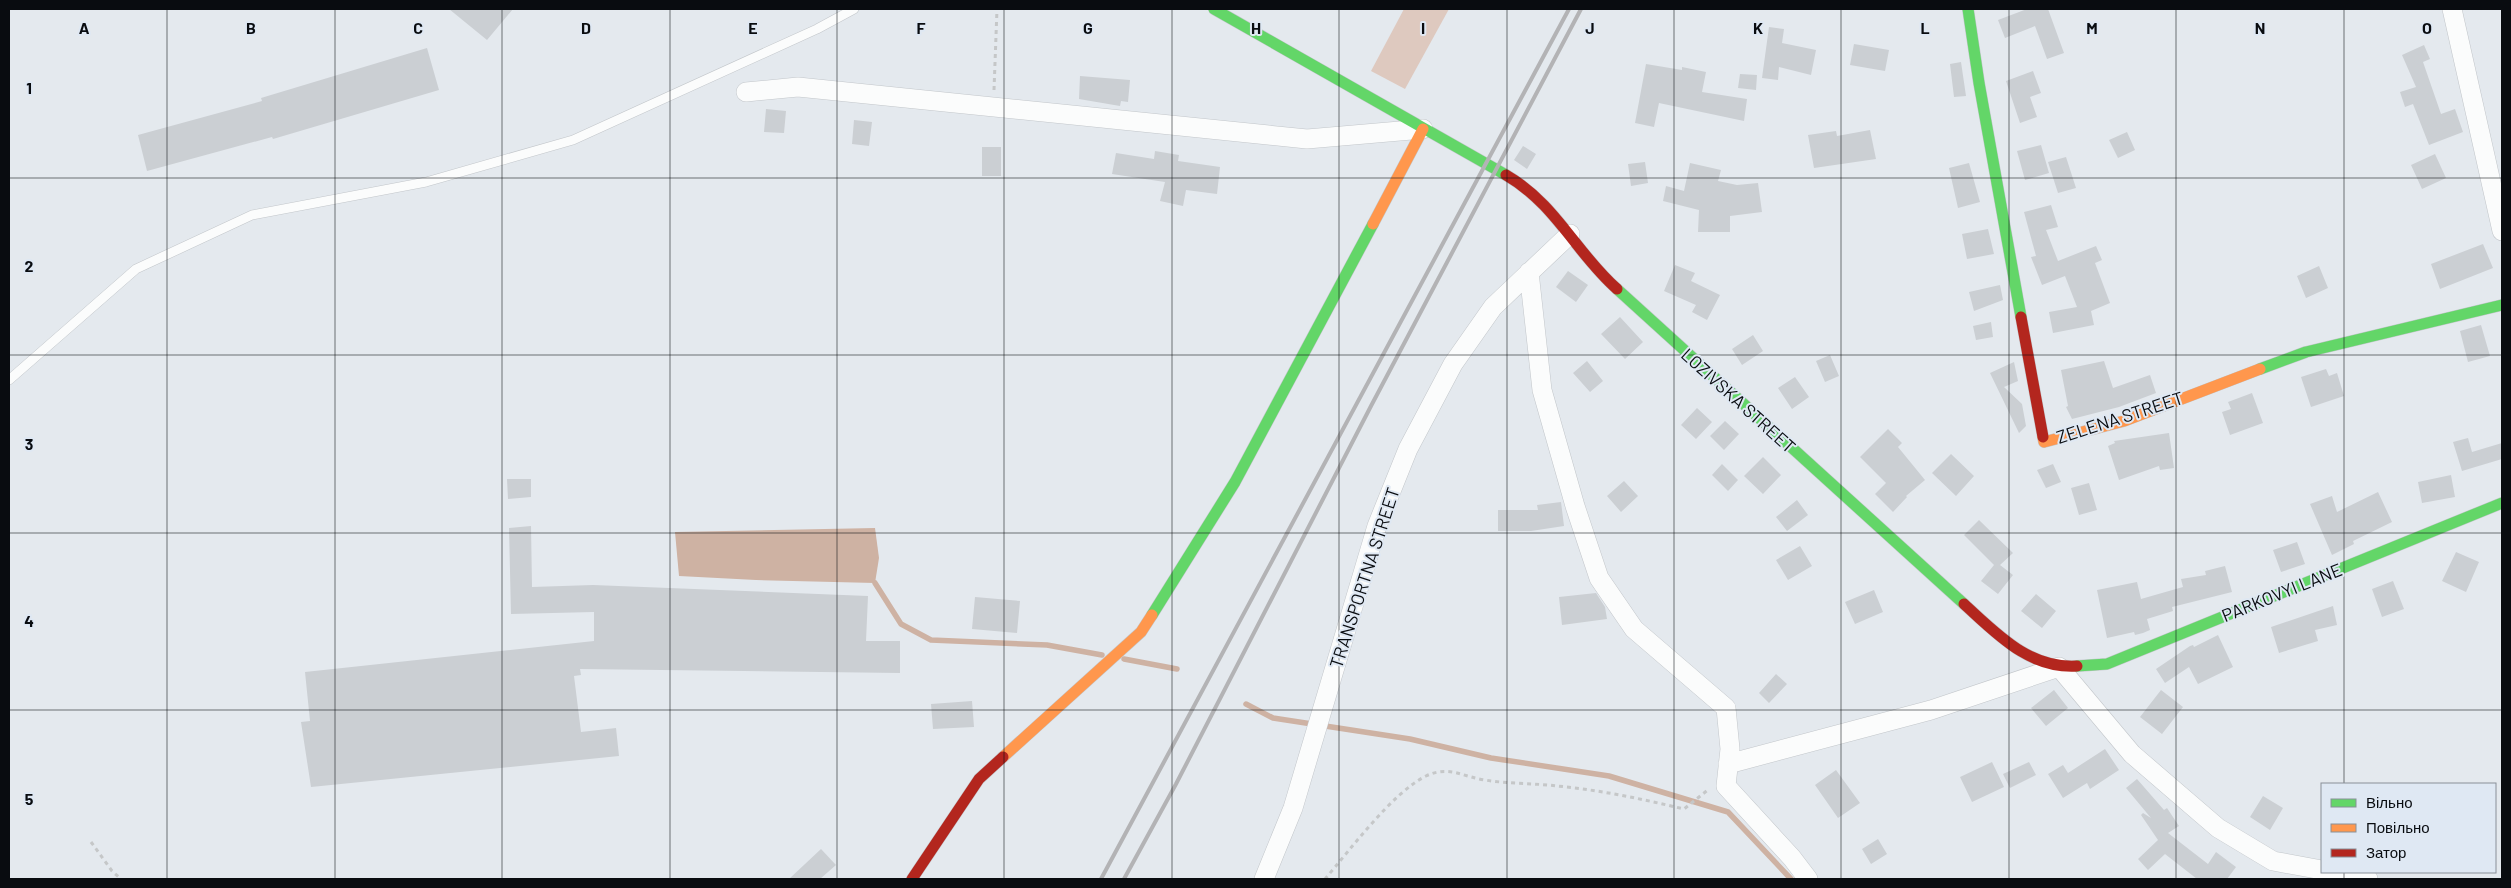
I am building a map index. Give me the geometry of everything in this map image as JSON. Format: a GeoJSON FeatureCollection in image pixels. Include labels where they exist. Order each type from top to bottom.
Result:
{"type":"FeatureCollection","features":[{"type":"Feature","properties":{"kind":"main road","name":"ZELENA STREET"},"geometry":{"type":"LineString","coordinates":[[1968,9],[1979,83],[2044,442],[2124,421],[2306,352],[2502,305]]}},
{"type":"Feature","properties":{"kind":"main road","name":"LOZIVSKA STREET"},"geometry":{"type":"LineString","coordinates":[[1221,10],[1423,129],[1525,186],[1546,205],[1613,286],[1665,335],[2013,648],[2059,667]]}},
{"type":"Feature","properties":{"kind":"main road"},"geometry":{"type":"LineString","coordinates":[[912,879],[949,821],[979,779],[1141,632],[1235,482],[1423,129]]}},
{"type":"Feature","properties":{"kind":"main road","name":"PARKOVYI LANE"},"geometry":{"type":"LineString","coordinates":[[2059,667],[2107,664],[2502,503]]}},
{"type":"Feature","properties":{"kind":"street"},"geometry":{"type":"LineString","coordinates":[[2452,9],[2502,231]]}},
{"type":"Feature","properties":{"kind":"street"},"geometry":{"type":"LineString","coordinates":[[746,92],[798,86],[994,108],[1307,139],[1423,129]]}},
{"type":"Feature","properties":{"kind":"street","name":"TRANSPORTNA STREET"},"geometry":{"type":"LineString","coordinates":[[1264,879],[1293,808],[1377,526],[1408,449],[1453,364],[1493,307],[1570,234]]}},
{"type":"Feature","properties":{"kind":"street"},"geometry":{"type":"LineString","coordinates":[[1529,272],[1542,390],[1575,506],[1600,578],[1634,629],[1726,708],[1730,749],[1726,786],[1792,858],[1808,879]]}},
{"type":"Feature","properties":{"kind":"street"},"geometry":{"type":"LineString","coordinates":[[1728,771],[1930,710],[2059,667],[2132,754],[2218,828],[2273,861],[2321,870]]}},
{"type":"Feature","properties":{"kind":"street"},"geometry":{"type":"LineString","coordinates":[[2334,873],[2356,878]]}},
{"type":"Feature","properties":{"kind":"lane"},"geometry":{"type":"LineString","coordinates":[[9,380],[136,268],[252,215],[426,182],[573,140],[817,29],[854,9]]}},
{"type":"Feature","properties":{"kind":"path"},"geometry":{"type":"LineString","coordinates":[[994,108],[997,9]]}},
{"type":"Feature","properties":{"kind":"path"},"geometry":{"type":"LineString","coordinates":[[1326,879],[1382,814],[1402,794],[1426,776],[1452,770],[1484,780],[1558,786],[1650,800],[1684,808],[1728,771]]}},
{"type":"Feature","properties":{"kind":"path"},"geometry":{"type":"LineString","coordinates":[[91,842],[112,871],[121,879]]}},
{"type":"Feature","properties":{"kind":"shaded area"},"geometry":{"type":"Polygon","coordinates":[[[1404,9],[1449,9],[1405,89],[1371,71],[1404,9]]]}},
{"type":"Feature","properties":{"kind":"shaded area"},"geometry":{"type":"Polygon","coordinates":[[[875,528],[879,558],[875,583],[679,576],[675,532],[875,528]]]}},
{"type":"Feature","properties":{"kind":"building"},"geometry":{"type":"Polygon","coordinates":[[[449,9],[513,9],[487,40],[449,9]]]}},
{"type":"Feature","properties":{"kind":"building"},"geometry":{"type":"Polygon","coordinates":[[[2027,9],[2048,9],[2064,53],[2047,59],[2035,26],[2005,38],[1998,20],[2027,9]]]}},
{"type":"Feature","properties":{"kind":"building"},"geometry":{"type":"Polygon","coordinates":[[[1769,27],[1784,29],[1782,43],[1816,50],[1811,75],[1779,67],[1778,80],[1762,78],[1769,27]]]}},
{"type":"Feature","properties":{"kind":"building"},"geometry":{"type":"Polygon","coordinates":[[[1854,44],[1889,50],[1885,71],[1850,65],[1854,44]]]}},
{"type":"Feature","properties":{"kind":"building"},"geometry":{"type":"Polygon","coordinates":[[[2424,45],[2430,59],[2423,62],[2441,114],[2455,109],[2463,132],[2429,145],[2413,104],[2405,107],[2400,92],[2416,87],[2402,55],[2424,45]]]}},
{"type":"Feature","properties":{"kind":"building"},"geometry":{"type":"Polygon","coordinates":[[[427,48],[439,90],[273,139],[272,137],[147,171],[138,135],[262,101],[261,98],[427,48]]]}},
{"type":"Feature","properties":{"kind":"building"},"geometry":{"type":"Polygon","coordinates":[[[1961,62],[1966,96],[1954,97],[1950,64],[1961,62]]]}},
{"type":"Feature","properties":{"kind":"building"},"geometry":{"type":"Polygon","coordinates":[[[1646,64],[1682,70],[1682,67],[1706,72],[1702,92],[1747,99],[1744,121],[1659,103],[1654,127],[1635,123],[1646,64]]]}},
{"type":"Feature","properties":{"kind":"building"},"geometry":{"type":"Polygon","coordinates":[[[2033,71],[2041,93],[2030,97],[2037,117],[2020,123],[2006,81],[2033,71]]]}},
{"type":"Feature","properties":{"kind":"building"},"geometry":{"type":"Polygon","coordinates":[[[1740,74],[1757,75],[1756,90],[1738,88],[1740,74]]]}},
{"type":"Feature","properties":{"kind":"building"},"geometry":{"type":"Polygon","coordinates":[[[1080,76],[1130,80],[1128,102],[1121,101],[1120,106],[1079,99],[1080,76]]]}},
{"type":"Feature","properties":{"kind":"building"},"geometry":{"type":"Polygon","coordinates":[[[766,109],[786,111],[784,133],[764,132],[766,109]]]}},
{"type":"Feature","properties":{"kind":"building"},"geometry":{"type":"Polygon","coordinates":[[[854,120],[872,122],[869,146],[852,144],[854,120]]]}},
{"type":"Feature","properties":{"kind":"building"},"geometry":{"type":"Polygon","coordinates":[[[1870,130],[1876,159],[1814,168],[1808,135],[1836,131],[1837,136],[1870,130]]]}},
{"type":"Feature","properties":{"kind":"building"},"geometry":{"type":"Polygon","coordinates":[[[2127,132],[2135,150],[2118,158],[2109,140],[2127,132]]]}},
{"type":"Feature","properties":{"kind":"building"},"geometry":{"type":"Polygon","coordinates":[[[2041,145],[2049,173],[2025,180],[2017,151],[2041,145]]]}},
{"type":"Feature","properties":{"kind":"building"},"geometry":{"type":"Polygon","coordinates":[[[1523,146],[1536,154],[1527,169],[1514,160],[1523,146]]]}},
{"type":"Feature","properties":{"kind":"building"},"geometry":{"type":"Polygon","coordinates":[[[982,147],[1001,147],[1001,176],[982,176],[982,147]]]}},
{"type":"Feature","properties":{"kind":"building"},"geometry":{"type":"Polygon","coordinates":[[[1155,151],[1179,155],[1178,161],[1220,167],[1217,194],[1186,190],[1183,206],[1160,201],[1165,182],[1112,174],[1116,153],[1154,159],[1155,151]]]}},
{"type":"Feature","properties":{"kind":"building"},"geometry":{"type":"Polygon","coordinates":[[[2435,154],[2446,178],[2422,189],[2411,165],[2435,154]]]}},
{"type":"Feature","properties":{"kind":"building"},"geometry":{"type":"Polygon","coordinates":[[[2066,157],[2076,188],[2058,193],[2048,162],[2066,157]]]}},
{"type":"Feature","properties":{"kind":"building"},"geometry":{"type":"Polygon","coordinates":[[[1645,162],[1648,183],[1631,186],[1628,164],[1645,162]]]}},
{"type":"Feature","properties":{"kind":"building"},"geometry":{"type":"Polygon","coordinates":[[[1690,163],[1721,170],[1718,181],[1737,185],[1758,183],[1762,212],[1730,216],[1730,232],[1698,232],[1699,210],[1663,201],[1666,186],[1684,191],[1690,163]]]}},
{"type":"Feature","properties":{"kind":"building"},"geometry":{"type":"Polygon","coordinates":[[[1969,163],[1980,202],[1958,208],[1949,168],[1969,163]]]}},
{"type":"Feature","properties":{"kind":"building"},"geometry":{"type":"Polygon","coordinates":[[[2051,205],[2058,227],[2046,230],[2058,261],[2096,246],[2102,260],[2095,263],[2110,303],[2091,311],[2094,325],[2053,333],[2049,312],[2077,307],[2065,276],[2042,285],[2031,257],[2036,256],[2024,212],[2051,205]]]}},
{"type":"Feature","properties":{"kind":"building"},"geometry":{"type":"Polygon","coordinates":[[[1988,229],[1994,254],[1967,259],[1962,234],[1988,229]]]}},
{"type":"Feature","properties":{"kind":"building"},"geometry":{"type":"Polygon","coordinates":[[[2483,244],[2493,268],[2440,289],[2431,264],[2483,244]]]}},
{"type":"Feature","properties":{"kind":"building"},"geometry":{"type":"Polygon","coordinates":[[[1675,265],[1695,273],[1691,281],[1720,295],[1707,320],[1692,312],[1696,305],[1664,291],[1675,265]]]}},
{"type":"Feature","properties":{"kind":"building"},"geometry":{"type":"Polygon","coordinates":[[[2319,266],[2328,288],[2306,298],[2297,276],[2319,266]]]}},
{"type":"Feature","properties":{"kind":"building"},"geometry":{"type":"Polygon","coordinates":[[[1568,271],[1588,285],[1576,302],[1556,287],[1568,271]]]}},
{"type":"Feature","properties":{"kind":"building"},"geometry":{"type":"Polygon","coordinates":[[[2000,285],[2003,300],[1974,311],[1969,292],[2000,285]]]}},
{"type":"Feature","properties":{"kind":"building"},"geometry":{"type":"Polygon","coordinates":[[[1620,317],[1643,342],[1625,359],[1601,334],[1620,317]]]}},
{"type":"Feature","properties":{"kind":"building"},"geometry":{"type":"Polygon","coordinates":[[[1991,322],[1993,337],[1976,340],[1973,326],[1991,322]]]}},
{"type":"Feature","properties":{"kind":"building"},"geometry":{"type":"Polygon","coordinates":[[[2481,325],[2490,356],[2468,362],[2460,331],[2481,325]]]}},
{"type":"Feature","properties":{"kind":"building"},"geometry":{"type":"Polygon","coordinates":[[[1753,335],[1763,351],[1742,365],[1732,349],[1753,335]]]}},
{"type":"Feature","properties":{"kind":"building"},"geometry":{"type":"Polygon","coordinates":[[[1830,355],[1839,376],[1825,382],[1816,361],[1830,355]]]}},
{"type":"Feature","properties":{"kind":"building"},"geometry":{"type":"Polygon","coordinates":[[[1587,361],[1603,381],[1590,392],[1573,373],[1587,361]]]}},
{"type":"Feature","properties":{"kind":"building"},"geometry":{"type":"Polygon","coordinates":[[[2104,361],[2113,388],[2150,375],[2156,393],[2119,407],[2072,419],[2066,407],[2068,406],[2061,370],[2104,361]]]}},
{"type":"Feature","properties":{"kind":"building"},"geometry":{"type":"Polygon","coordinates":[[[2014,362],[2018,381],[2004,387],[2022,404],[2026,426],[2019,433],[1990,373],[2014,362]]]}},
{"type":"Feature","properties":{"kind":"building"},"geometry":{"type":"Polygon","coordinates":[[[2326,369],[2329,376],[2337,373],[2344,396],[2311,407],[2301,377],[2326,369]]]}},
{"type":"Feature","properties":{"kind":"building"},"geometry":{"type":"Polygon","coordinates":[[[1795,377],[1809,397],[1792,409],[1778,388],[1795,377]]]}},
{"type":"Feature","properties":{"kind":"building"},"geometry":{"type":"Polygon","coordinates":[[[2252,393],[2263,423],[2230,435],[2222,412],[2231,409],[2228,402],[2252,393]]]}},
{"type":"Feature","properties":{"kind":"building"},"geometry":{"type":"Polygon","coordinates":[[[1697,408],[1712,422],[1696,439],[1681,425],[1697,408]]]}},
{"type":"Feature","properties":{"kind":"building"},"geometry":{"type":"Polygon","coordinates":[[[1725,421],[1739,434],[1724,450],[1710,436],[1725,421]]]}},
{"type":"Feature","properties":{"kind":"building"},"geometry":{"type":"Polygon","coordinates":[[[1888,429],[1902,443],[1898,447],[1925,480],[1906,496],[1893,512],[1875,494],[1886,483],[1860,457],[1888,429]]]}},
{"type":"Feature","properties":{"kind":"building"},"geometry":{"type":"Polygon","coordinates":[[[2169,433],[2174,468],[2160,470],[2159,466],[2119,480],[2108,446],[2115,443],[2114,441],[2169,433]]]}},
{"type":"Feature","properties":{"kind":"building"},"geometry":{"type":"Polygon","coordinates":[[[2468,438],[2472,452],[2502,443],[2502,459],[2462,471],[2453,442],[2468,438]]]}},
{"type":"Feature","properties":{"kind":"building"},"geometry":{"type":"Polygon","coordinates":[[[1951,454],[1974,476],[1956,496],[1932,473],[1951,454]]]}},
{"type":"Feature","properties":{"kind":"building"},"geometry":{"type":"Polygon","coordinates":[[[1763,457],[1781,475],[1763,494],[1744,476],[1763,457]]]}},
{"type":"Feature","properties":{"kind":"building"},"geometry":{"type":"Polygon","coordinates":[[[1722,464],[1738,480],[1728,491],[1712,475],[1722,464]]]}},
{"type":"Feature","properties":{"kind":"building"},"geometry":{"type":"Polygon","coordinates":[[[2053,464],[2061,482],[2046,488],[2037,470],[2053,464]]]}},
{"type":"Feature","properties":{"kind":"building"},"geometry":{"type":"Polygon","coordinates":[[[2451,475],[2455,497],[2422,503],[2418,482],[2451,475]]]}},
{"type":"Feature","properties":{"kind":"building"},"geometry":{"type":"Polygon","coordinates":[[[507,479],[531,479],[531,497],[508,499],[507,479]]]}},
{"type":"Feature","properties":{"kind":"building"},"geometry":{"type":"Polygon","coordinates":[[[1624,481],[1638,496],[1621,512],[1607,496],[1624,481]]]}},
{"type":"Feature","properties":{"kind":"building"},"geometry":{"type":"Polygon","coordinates":[[[2089,483],[2097,510],[2079,515],[2071,488],[2089,483]]]}},
{"type":"Feature","properties":{"kind":"building"},"geometry":{"type":"Polygon","coordinates":[[[2378,492],[2392,522],[2353,541],[2354,544],[2332,555],[2310,504],[2332,496],[2337,512],[2378,492]]]}},
{"type":"Feature","properties":{"kind":"building"},"geometry":{"type":"Polygon","coordinates":[[[1797,500],[1808,515],[1787,531],[1776,517],[1797,500]]]}},
{"type":"Feature","properties":{"kind":"building"},"geometry":{"type":"Polygon","coordinates":[[[1561,502],[1564,526],[1531,531],[1498,531],[1498,510],[1538,510],[1537,505],[1561,502]]]}},
{"type":"Feature","properties":{"kind":"building"},"geometry":{"type":"Polygon","coordinates":[[[1979,520],[2013,553],[2000,565],[2013,575],[1998,594],[1981,581],[1994,565],[1964,535],[1979,520]]]}},
{"type":"Feature","properties":{"kind":"building"},"geometry":{"type":"Polygon","coordinates":[[[531,526],[532,587],[593,585],[868,596],[866,641],[900,641],[900,673],[580,669],[581,675],[574,676],[581,732],[616,728],[619,756],[311,787],[301,722],[310,721],[305,672],[594,641],[594,612],[511,614],[509,528],[531,526]]]}},
{"type":"Feature","properties":{"kind":"building"},"geometry":{"type":"Polygon","coordinates":[[[2297,542],[2305,564],[2281,572],[2273,550],[2297,542]]]}},
{"type":"Feature","properties":{"kind":"building"},"geometry":{"type":"Polygon","coordinates":[[[1800,546],[1812,566],[1788,580],[1776,560],[1800,546]]]}},
{"type":"Feature","properties":{"kind":"building"},"geometry":{"type":"Polygon","coordinates":[[[2456,552],[2479,562],[2466,592],[2442,581],[2456,552]]]}},
{"type":"Feature","properties":{"kind":"building"},"geometry":{"type":"Polygon","coordinates":[[[2225,566],[2232,592],[2172,607],[2173,611],[2147,619],[2150,630],[2143,633],[2135,635],[2134,632],[2107,638],[2097,590],[2137,582],[2141,599],[2183,587],[2181,579],[2206,575],[2205,571],[2225,566]]]}},
{"type":"Feature","properties":{"kind":"building"},"geometry":{"type":"Polygon","coordinates":[[[2393,581],[2404,609],[2382,617],[2372,589],[2393,581]]]}},
{"type":"Feature","properties":{"kind":"building"},"geometry":{"type":"Polygon","coordinates":[[[1874,590],[1883,612],[1855,624],[1845,602],[1874,590]]]}},
{"type":"Feature","properties":{"kind":"building"},"geometry":{"type":"Polygon","coordinates":[[[1596,593],[1605,607],[1607,619],[1562,625],[1559,597],[1596,593]]]}},
{"type":"Feature","properties":{"kind":"building"},"geometry":{"type":"Polygon","coordinates":[[[2036,594],[2056,611],[2042,628],[2021,611],[2036,594]]]}},
{"type":"Feature","properties":{"kind":"building"},"geometry":{"type":"Polygon","coordinates":[[[975,597],[1020,601],[1017,633],[972,629],[975,597]]]}},
{"type":"Feature","properties":{"kind":"building"},"geometry":{"type":"Polygon","coordinates":[[[2333,606],[2337,625],[2315,630],[2318,641],[2279,653],[2271,627],[2333,606]]]}},
{"type":"Feature","properties":{"kind":"building"},"geometry":{"type":"Polygon","coordinates":[[[2218,635],[2233,667],[2198,684],[2189,667],[2165,683],[2156,669],[2190,646],[2193,645],[2194,647],[2218,635]]]}},
{"type":"Feature","properties":{"kind":"building"},"geometry":{"type":"Polygon","coordinates":[[[1776,674],[1787,684],[1769,703],[1759,693],[1776,674]]]}},
{"type":"Feature","properties":{"kind":"building"},"geometry":{"type":"Polygon","coordinates":[[[2054,690],[2068,708],[2046,726],[2031,708],[2054,690]]]}},
{"type":"Feature","properties":{"kind":"building"},"geometry":{"type":"Polygon","coordinates":[[[2161,690],[2183,707],[2162,734],[2140,717],[2161,690]]]}},
{"type":"Feature","properties":{"kind":"building"},"geometry":{"type":"Polygon","coordinates":[[[972,701],[974,727],[933,729],[931,704],[972,701]]]}},
{"type":"Feature","properties":{"kind":"building"},"geometry":{"type":"Polygon","coordinates":[[[2105,749],[2119,770],[2090,789],[2087,783],[2063,798],[2048,774],[2063,765],[2068,773],[2105,749]]]}},
{"type":"Feature","properties":{"kind":"building"},"geometry":{"type":"Polygon","coordinates":[[[1992,762],[2004,787],[1972,802],[1960,777],[1992,762]]]}},
{"type":"Feature","properties":{"kind":"building"},"geometry":{"type":"Polygon","coordinates":[[[2029,762],[2036,775],[2010,788],[2003,774],[2029,762]]]}},
{"type":"Feature","properties":{"kind":"building"},"geometry":{"type":"Polygon","coordinates":[[[1836,770],[1860,803],[1838,818],[1815,785],[1836,770]]]}},
{"type":"Feature","properties":{"kind":"building"},"geometry":{"type":"Polygon","coordinates":[[[2137,779],[2164,810],[2167,808],[2179,826],[2168,833],[2208,864],[2216,852],[2236,867],[2227,879],[2197,879],[2165,854],[2148,870],[2138,859],[2158,840],[2141,815],[2143,813],[2151,818],[2126,788],[2137,779]]]}},
{"type":"Feature","properties":{"kind":"building"},"geometry":{"type":"Polygon","coordinates":[[[2263,796],[2283,808],[2270,830],[2250,817],[2263,796]]]}},
{"type":"Feature","properties":{"kind":"building"},"geometry":{"type":"Polygon","coordinates":[[[1878,839],[1887,854],[1871,864],[1862,849],[1878,839]]]}},
{"type":"Feature","properties":{"kind":"building"},"geometry":{"type":"Polygon","coordinates":[[[821,849],[836,865],[820,879],[789,879],[821,849]]]}},
{"type":"Feature","properties":{"kind":"waterway"},"geometry":{"type":"LineString","coordinates":[[875,583],[901,624],[931,640],[1047,645],[1102,655]]}},
{"type":"Feature","properties":{"kind":"waterway"},"geometry":{"type":"LineString","coordinates":[[1124,659],[1177,669]]}},
{"type":"Feature","properties":{"kind":"waterway"},"geometry":{"type":"LineString","coordinates":[[1246,704],[1273,718],[1410,739],[1491,758],[1609,776],[1728,812],[1791,879]]}},
{"type":"Feature","properties":{"kind":"railway"},"geometry":{"type":"LineString","coordinates":[[1101,879],[1569,9]]}},
{"type":"Feature","properties":{"kind":"railway"},"geometry":{"type":"LineString","coordinates":[[1124,879],[1176,784],[1371,406],[1581,9]]}},
{"type":"Feature","properties":{"kind":"traffic: fast"},"geometry":{"type":"LineString","coordinates":[[1214,9],[1506,175]]}},
{"type":"Feature","properties":{"kind":"traffic: fast"},"geometry":{"type":"LineString","coordinates":[[1968,9],[1979,83],[2021,317]]}},
{"type":"Feature","properties":{"kind":"traffic: fast"},"geometry":{"type":"LineString","coordinates":[[1152,615],[1235,482],[1373,224]]}},
{"type":"Feature","properties":{"kind":"traffic: fast"},"geometry":{"type":"LineString","coordinates":[[1617,289],[1964,604]]}},
{"type":"Feature","properties":{"kind":"traffic: fast"},"geometry":{"type":"LineString","coordinates":[[2260,369],[2306,352],[2502,305]]}},
{"type":"Feature","properties":{"kind":"traffic: fast"},"geometry":{"type":"LineString","coordinates":[[2077,666],[2107,664],[2502,503]]}},
{"type":"Feature","properties":{"kind":"traffic: slow"},"geometry":{"type":"LineString","coordinates":[[1373,224],[1423,129]]}},
{"type":"Feature","properties":{"kind":"traffic: slow"},"geometry":{"type":"LineString","coordinates":[[2043,437],[2044,442],[2124,421],[2260,369]]}},
{"type":"Feature","properties":{"kind":"traffic: slow"},"geometry":{"type":"LineString","coordinates":[[1003,757],[1141,632],[1152,615]]}},
{"type":"Feature","properties":{"kind":"traffic: jam"},"geometry":{"type":"LineString","coordinates":[[1506,175],[1539,200],[1589,260],[1617,289]]}},
{"type":"Feature","properties":{"kind":"traffic: jam"},"geometry":{"type":"LineString","coordinates":[[2021,317],[2043,437]]}},
{"type":"Feature","properties":{"kind":"traffic: jam"},"geometry":{"type":"LineString","coordinates":[[1964,604],[2002,638],[2029,656],[2044,662],[2077,666]]}},
{"type":"Feature","properties":{"kind":"traffic: jam"},"geometry":{"type":"LineString","coordinates":[[912,879],[979,779],[1003,757]]}}]}
